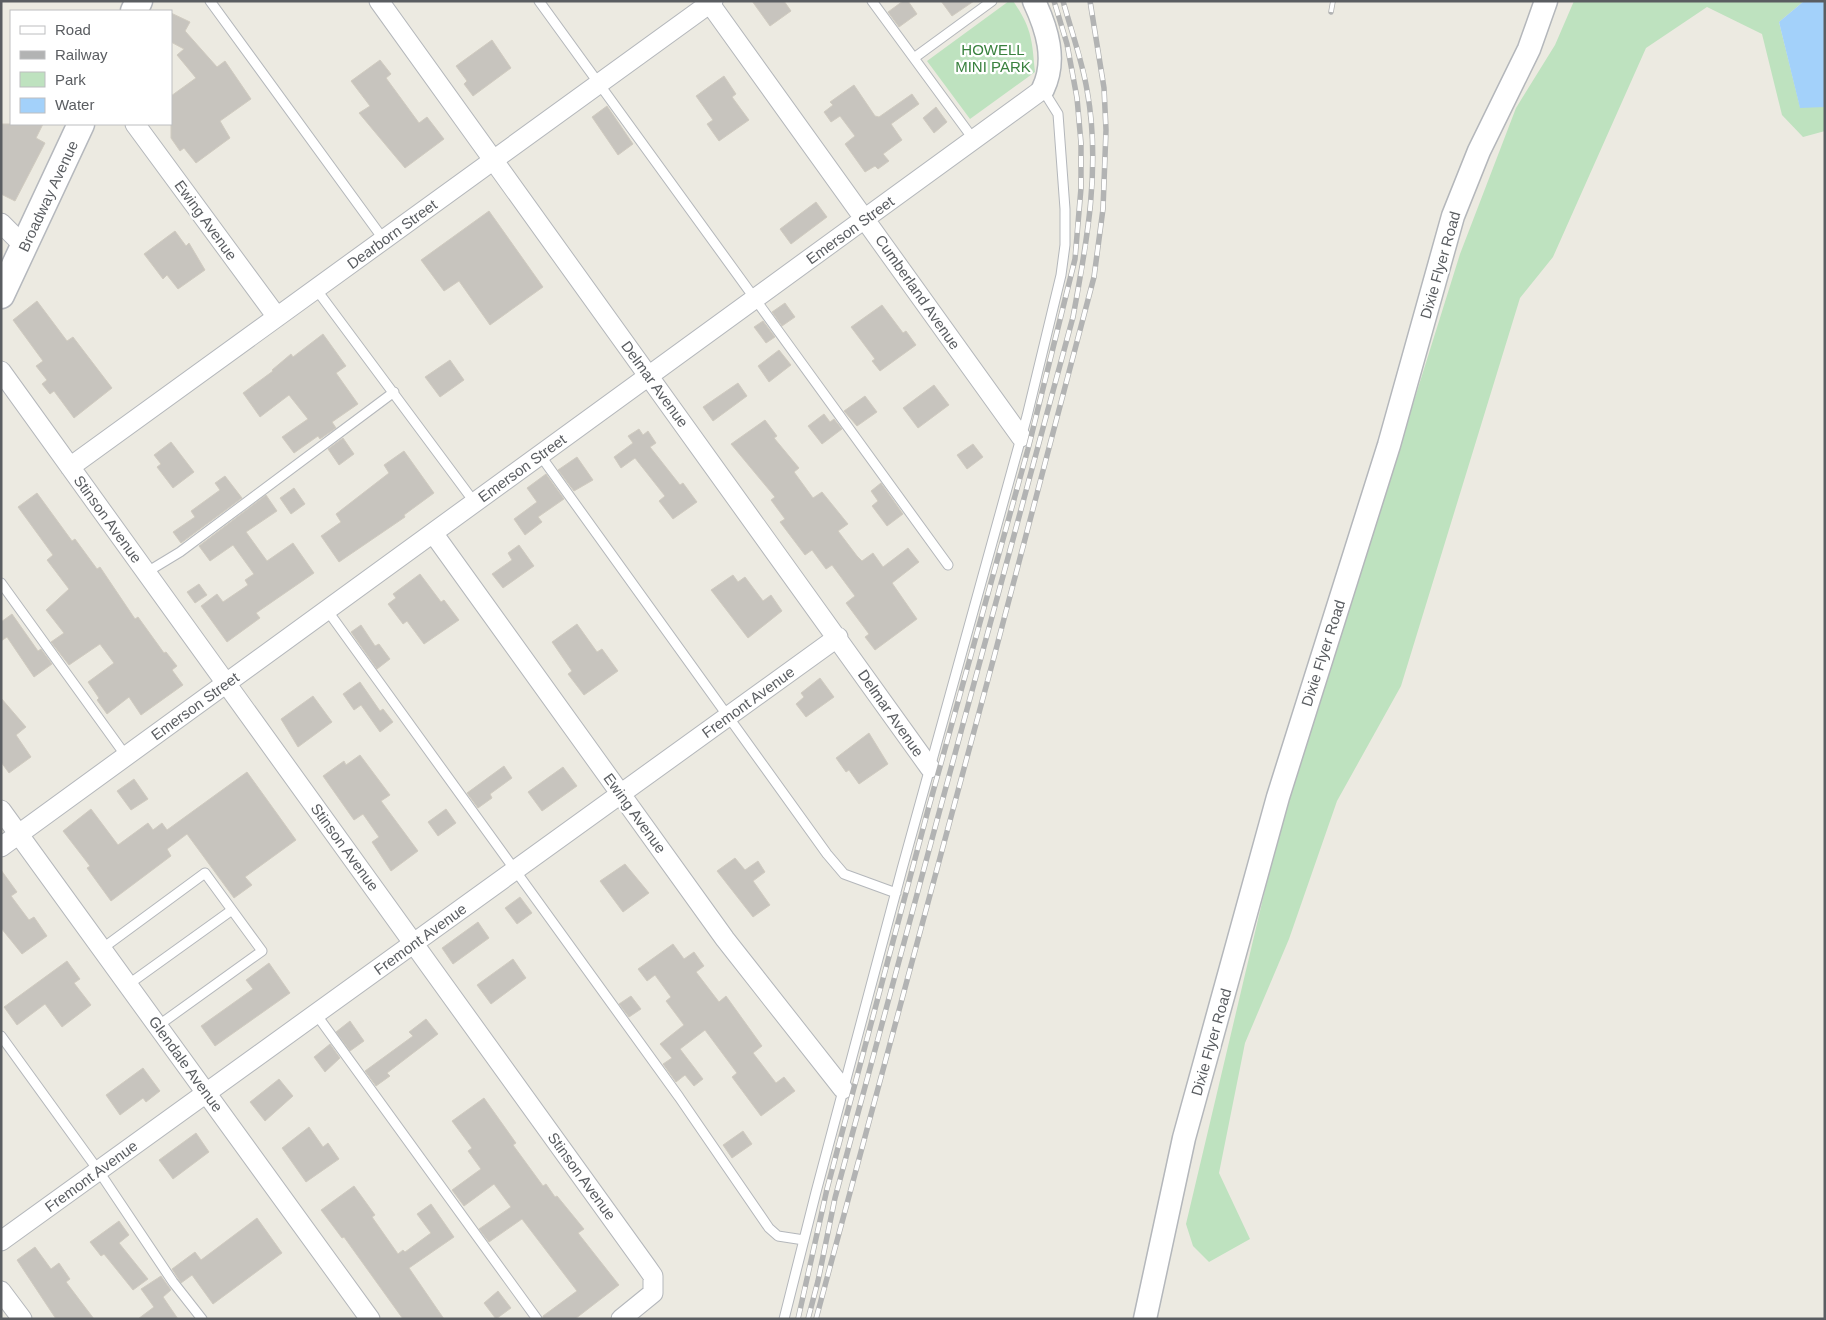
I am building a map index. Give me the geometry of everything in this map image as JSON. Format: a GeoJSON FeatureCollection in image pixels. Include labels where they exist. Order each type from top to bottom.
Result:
{"type":"FeatureCollection","features":[{"type":"Feature","properties":{"kind":"main road","name":"Broadway Avenue"},"geometry":{"type":"LineString","coordinates":[[1,294],[82,125]]}},
{"type":"Feature","properties":{"kind":"street","name":"Delmar Avenue"},"geometry":{"type":"LineString","coordinates":[[379,1],[838,637],[930,768]]}},
{"type":"Feature","properties":{"kind":"street"},"geometry":{"type":"LineString","coordinates":[[1034,1],[1042,17],[1049,47],[1050,68],[1043,89]]}},
{"type":"Feature","properties":{"kind":"street","name":"Dixie Flyer Road"},"geometry":{"type":"LineString","coordinates":[[1145,1319],[1184,1138],[1250,905],[1278,797],[1389,445],[1453,216],[1479,151],[1529,49],[1546,1]]}},
{"type":"Feature","properties":{"kind":"street","name":"Dearborn Street"},"geometry":{"type":"LineString","coordinates":[[70,467],[599,85],[710,2]]}},
{"type":"Feature","properties":{"kind":"street","name":"Cumberland Avenue"},"geometry":{"type":"LineString","coordinates":[[710,2],[1021,437]]}},
{"type":"Feature","properties":{"kind":"street","name":"Emerson Street"},"geometry":{"type":"LineString","coordinates":[[1,847],[1043,89]]}},
{"type":"Feature","properties":{"kind":"street","name":"Ewing Avenue"},"geometry":{"type":"LineString","coordinates":[[136,125],[277,317]]}},
{"type":"Feature","properties":{"kind":"street"},"geometry":{"type":"LineString","coordinates":[[1,223],[24,246]]}},
{"type":"Feature","properties":{"kind":"street","name":"Stinson Avenue"},"geometry":{"type":"LineString","coordinates":[[1,371],[491,1048],[653,1276],[653,1293],[621,1319]]}},
{"type":"Feature","properties":{"kind":"street","name":"Ewing Avenue"},"geometry":{"type":"LineString","coordinates":[[434,533],[725,939],[843,1089]]}},
{"type":"Feature","properties":{"kind":"street","name":"Fremont Avenue"},"geometry":{"type":"LineString","coordinates":[[1,1241],[838,637]]}},
{"type":"Feature","properties":{"kind":"street","name":"Glendale Avenue"},"geometry":{"type":"LineString","coordinates":[[1,810],[103,948],[370,1319]]}},
{"type":"Feature","properties":{"kind":"street"},"geometry":{"type":"LineString","coordinates":[[1,1290],[22,1319]]}},
{"type":"Feature","properties":{"kind":"lane"},"geometry":{"type":"LineString","coordinates":[[210,1],[384,240]]}},
{"type":"Feature","properties":{"kind":"lane"},"geometry":{"type":"LineString","coordinates":[[539,1],[948,565]]}},
{"type":"Feature","properties":{"kind":"lane"},"geometry":{"type":"LineString","coordinates":[[872,1],[974,140]]}},
{"type":"Feature","properties":{"kind":"lane"},"geometry":{"type":"LineString","coordinates":[[914,58],[992,1]]}},
{"type":"Feature","properties":{"kind":"lane"},"geometry":{"type":"LineString","coordinates":[[784,1319],[843,1089],[1021,437],[1054,308],[1065,245],[1065,209],[1058,114],[1043,89]]}},
{"type":"Feature","properties":{"kind":"lane"},"geometry":{"type":"LineString","coordinates":[[316,289],[475,503]]}},
{"type":"Feature","properties":{"kind":"lane"},"geometry":{"type":"LineString","coordinates":[[147,572],[180,552],[394,392]]}},
{"type":"Feature","properties":{"kind":"lane"},"geometry":{"type":"LineString","coordinates":[[540,455],[844,874],[896,893]]}},
{"type":"Feature","properties":{"kind":"lane"},"geometry":{"type":"LineString","coordinates":[[1,583],[126,756]]}},
{"type":"Feature","properties":{"kind":"lane"},"geometry":{"type":"LineString","coordinates":[[327,610],[674,1090],[769,1228],[778,1236],[804,1240]]}},
{"type":"Feature","properties":{"kind":"lane"},"geometry":{"type":"LineString","coordinates":[[103,948],[205,873],[262,951],[158,1025]]}},
{"type":"Feature","properties":{"kind":"lane"},"geometry":{"type":"LineString","coordinates":[[129,984],[232,910]]}},
{"type":"Feature","properties":{"kind":"lane"},"geometry":{"type":"LineString","coordinates":[[316,1014],[537,1319]]}},
{"type":"Feature","properties":{"kind":"lane"},"geometry":{"type":"LineString","coordinates":[[1,1036],[98,1170],[173,1282],[202,1319]]}},
{"type":"Feature","properties":{"kind":"green space","name":"HOWELL MINI PARK"},"geometry":{"type":"Polygon","coordinates":[[[1009,1],[1013,1],[1028,27],[1035,72],[970,119],[927,61],[1009,1]]]}},
{"type":"Feature","properties":{"kind":"green space"},"geometry":{"type":"Polygon","coordinates":[[[1574,1],[1804,1],[1779,22],[1800,107],[1825,107],[1825,131],[1803,137],[1782,115],[1762,34],[1707,7],[1646,48],[1553,257],[1520,298],[1401,686],[1337,801],[1289,939],[1245,1043],[1219,1173],[1250,1239],[1209,1262],[1193,1246],[1186,1224],[1278,835],[1460,254],[1516,108],[1555,45],[1574,1]]]}},
{"type":"Feature","properties":{"kind":"water"},"geometry":{"type":"Polygon","coordinates":[[[1804,1],[1825,1],[1825,107],[1800,108],[1779,22],[1804,1]]]}},
{"type":"Feature","properties":{"kind":"building"},"geometry":{"type":"Polygon","coordinates":[[[752,1],[784,1],[791,11],[770,26],[752,1]]]}},
{"type":"Feature","properties":{"kind":"building"},"geometry":{"type":"Polygon","coordinates":[[[903,1],[908,1],[917,14],[899,27],[888,12],[903,1]]]}},
{"type":"Feature","properties":{"kind":"building"},"geometry":{"type":"Polygon","coordinates":[[[941,1],[974,1],[952,16],[941,1]]]}},
{"type":"Feature","properties":{"kind":"building"},"geometry":{"type":"Polygon","coordinates":[[[172,13],[190,22],[185,31],[217,67],[225,61],[251,99],[220,121],[230,138],[196,163],[184,148],[180,151],[171,138],[172,95],[196,78],[177,55],[184,49],[172,43],[172,13]]]}},
{"type":"Feature","properties":{"kind":"building"},"geometry":{"type":"Polygon","coordinates":[[[492,40],[511,68],[473,96],[464,84],[467,81],[456,66],[492,40]]]}},
{"type":"Feature","properties":{"kind":"building"},"geometry":{"type":"Polygon","coordinates":[[[380,60],[391,74],[386,78],[419,123],[427,117],[444,139],[405,168],[359,113],[370,106],[351,81],[380,60]]]}},
{"type":"Feature","properties":{"kind":"building"},"geometry":{"type":"Polygon","coordinates":[[[724,76],[736,94],[732,97],[749,120],[719,141],[707,124],[713,120],[696,96],[724,76]]]}},
{"type":"Feature","properties":{"kind":"building"},"geometry":{"type":"Polygon","coordinates":[[[854,85],[875,116],[879,117],[912,94],[919,104],[891,124],[902,140],[883,154],[889,161],[878,169],[875,166],[865,172],[845,144],[855,136],[840,116],[831,122],[824,112],[833,105],[830,102],[854,85]]]}},
{"type":"Feature","properties":{"kind":"building"},"geometry":{"type":"Polygon","coordinates":[[[607,106],[633,144],[618,155],[592,117],[607,106]]]}},
{"type":"Feature","properties":{"kind":"building"},"geometry":{"type":"Polygon","coordinates":[[[936,107],[947,122],[934,133],[923,118],[936,107]]]}},
{"type":"Feature","properties":{"kind":"building"},"geometry":{"type":"Polygon","coordinates":[[[1,124],[42,125],[36,138],[45,143],[15,201],[1,194],[1,124]]]}},
{"type":"Feature","properties":{"kind":"building"},"geometry":{"type":"Polygon","coordinates":[[[816,202],[827,217],[791,244],[780,229],[816,202]]]}},
{"type":"Feature","properties":{"kind":"building"},"geometry":{"type":"Polygon","coordinates":[[[489,211],[543,287],[490,325],[459,281],[444,291],[421,260],[489,211]]]}},
{"type":"Feature","properties":{"kind":"building"},"geometry":{"type":"Polygon","coordinates":[[[175,231],[186,246],[189,243],[205,270],[178,289],[167,275],[163,279],[144,254],[175,231]]]}},
{"type":"Feature","properties":{"kind":"building"},"geometry":{"type":"Polygon","coordinates":[[[37,301],[67,341],[73,337],[112,388],[74,418],[54,391],[50,394],[42,384],[47,380],[36,366],[43,361],[13,320],[37,301]]]}},
{"type":"Feature","properties":{"kind":"building"},"geometry":{"type":"Polygon","coordinates":[[[785,303],[795,317],[782,326],[772,312],[785,303]]]}},
{"type":"Feature","properties":{"kind":"building"},"geometry":{"type":"Polygon","coordinates":[[[882,305],[903,333],[906,331],[916,345],[880,371],[872,361],[875,359],[851,327],[882,305]]]}},
{"type":"Feature","properties":{"kind":"building"},"geometry":{"type":"Polygon","coordinates":[[[763,321],[775,337],[766,343],[754,327],[763,321]]]}},
{"type":"Feature","properties":{"kind":"building"},"geometry":{"type":"Polygon","coordinates":[[[323,334],[346,366],[336,373],[358,404],[332,422],[336,428],[320,439],[318,436],[294,453],[282,437],[308,419],[289,395],[260,417],[243,393],[273,371],[291,354],[293,357],[323,334]]]}},
{"type":"Feature","properties":{"kind":"building"},"geometry":{"type":"Polygon","coordinates":[[[779,350],[791,365],[769,382],[758,366],[779,350]]]}},
{"type":"Feature","properties":{"kind":"building"},"geometry":{"type":"Polygon","coordinates":[[[450,360],[464,380],[440,397],[425,377],[450,360]]]}},
{"type":"Feature","properties":{"kind":"building"},"geometry":{"type":"Polygon","coordinates":[[[738,383],[747,396],[713,421],[703,407],[738,383]]]}},
{"type":"Feature","properties":{"kind":"building"},"geometry":{"type":"Polygon","coordinates":[[[934,385],[949,405],[918,428],[903,408],[934,385]]]}},
{"type":"Feature","properties":{"kind":"building"},"geometry":{"type":"Polygon","coordinates":[[[865,396],[877,412],[857,426],[844,411],[865,396]]]}},
{"type":"Feature","properties":{"kind":"building"},"geometry":{"type":"Polygon","coordinates":[[[824,414],[830,422],[834,419],[842,429],[822,444],[808,426],[824,414]]]}},
{"type":"Feature","properties":{"kind":"building"},"geometry":{"type":"Polygon","coordinates":[[[765,420],[777,436],[774,438],[799,468],[794,472],[813,498],[822,492],[848,524],[838,531],[862,561],[873,553],[883,567],[908,548],[919,562],[892,583],[917,619],[875,650],[865,637],[869,634],[846,603],[855,596],[832,565],[826,569],[812,550],[805,555],[780,522],[785,519],[771,500],[775,497],[731,444],[765,420]]]}},
{"type":"Feature","properties":{"kind":"building"},"geometry":{"type":"Polygon","coordinates":[[[639,429],[643,435],[648,431],[656,443],[650,447],[680,485],[683,483],[697,502],[673,519],[659,501],[665,496],[635,458],[621,468],[614,457],[633,443],[628,436],[639,429]]]}},
{"type":"Feature","properties":{"kind":"building"},"geometry":{"type":"Polygon","coordinates":[[[343,438],[354,454],[339,465],[328,449],[343,438]]]}},
{"type":"Feature","properties":{"kind":"building"},"geometry":{"type":"Polygon","coordinates":[[[171,442],[194,472],[173,488],[157,467],[161,464],[154,455],[171,442]]]}},
{"type":"Feature","properties":{"kind":"building"},"geometry":{"type":"Polygon","coordinates":[[[973,444],[983,457],[967,469],[957,455],[973,444]]]}},
{"type":"Feature","properties":{"kind":"building"},"geometry":{"type":"Polygon","coordinates":[[[404,451],[434,493],[404,515],[405,517],[339,562],[321,536],[341,522],[336,514],[389,473],[384,465],[404,451]]]}},
{"type":"Feature","properties":{"kind":"building"},"geometry":{"type":"Polygon","coordinates":[[[577,457],[593,480],[574,491],[558,470],[577,457]]]}},
{"type":"Feature","properties":{"kind":"building"},"geometry":{"type":"Polygon","coordinates":[[[546,474],[564,499],[538,517],[542,522],[525,535],[514,519],[537,502],[527,488],[546,474]]]}},
{"type":"Feature","properties":{"kind":"building"},"geometry":{"type":"Polygon","coordinates":[[[225,476],[242,498],[181,543],[173,532],[195,517],[191,511],[220,490],[215,483],[225,476]]]}},
{"type":"Feature","properties":{"kind":"building"},"geometry":{"type":"Polygon","coordinates":[[[881,483],[903,514],[887,526],[872,506],[878,501],[871,491],[881,483]]]}},
{"type":"Feature","properties":{"kind":"building"},"geometry":{"type":"Polygon","coordinates":[[[294,488],[305,504],[291,514],[280,498],[294,488]]]}},
{"type":"Feature","properties":{"kind":"building"},"geometry":{"type":"Polygon","coordinates":[[[37,493],[72,541],[75,539],[97,569],[100,567],[135,619],[138,617],[164,653],[166,652],[177,666],[172,670],[183,685],[141,715],[129,697],[107,714],[97,700],[99,698],[88,682],[114,663],[100,644],[69,665],[51,642],[64,633],[46,610],[69,589],[47,560],[53,555],[18,507],[37,493]]]}},
{"type":"Feature","properties":{"kind":"building"},"geometry":{"type":"Polygon","coordinates":[[[266,495],[277,511],[246,532],[267,561],[293,543],[314,573],[256,613],[260,618],[227,642],[201,606],[217,594],[223,602],[248,585],[245,580],[254,574],[233,545],[210,561],[199,546],[266,495]]]}},
{"type":"Feature","properties":{"kind":"building"},"geometry":{"type":"Polygon","coordinates":[[[519,545],[534,566],[503,588],[492,574],[512,560],[508,553],[519,545]]]}},
{"type":"Feature","properties":{"kind":"building"},"geometry":{"type":"Polygon","coordinates":[[[420,574],[441,602],[444,600],[459,620],[424,644],[407,621],[403,624],[388,604],[396,598],[393,594],[420,574]]]}},
{"type":"Feature","properties":{"kind":"building"},"geometry":{"type":"Polygon","coordinates":[[[733,575],[738,582],[745,577],[763,601],[771,595],[782,611],[748,638],[711,590],[733,575]]]}},
{"type":"Feature","properties":{"kind":"building"},"geometry":{"type":"Polygon","coordinates":[[[199,584],[207,595],[195,603],[187,592],[199,584]]]}},
{"type":"Feature","properties":{"kind":"building"},"geometry":{"type":"Polygon","coordinates":[[[12,614],[38,651],[41,649],[52,664],[34,677],[7,637],[1,641],[1,622],[12,614]]]}},
{"type":"Feature","properties":{"kind":"building"},"geometry":{"type":"Polygon","coordinates":[[[577,624],[597,652],[602,649],[618,671],[584,695],[568,674],[572,671],[552,642],[577,624]]]}},
{"type":"Feature","properties":{"kind":"building"},"geometry":{"type":"Polygon","coordinates":[[[361,625],[375,646],[379,644],[390,659],[377,669],[351,632],[361,625]]]}},
{"type":"Feature","properties":{"kind":"building"},"geometry":{"type":"Polygon","coordinates":[[[820,678],[834,697],[806,717],[796,704],[804,697],[801,693],[820,678]]]}},
{"type":"Feature","properties":{"kind":"building"},"geometry":{"type":"Polygon","coordinates":[[[360,682],[380,711],[383,709],[393,722],[380,732],[361,705],[354,710],[343,694],[360,682]]]}},
{"type":"Feature","properties":{"kind":"building"},"geometry":{"type":"Polygon","coordinates":[[[313,696],[332,722],[298,747],[281,719],[313,696]]]}},
{"type":"Feature","properties":{"kind":"building"},"geometry":{"type":"Polygon","coordinates":[[[1,698],[26,727],[16,735],[31,757],[9,773],[1,762],[1,698]]]}},
{"type":"Feature","properties":{"kind":"building"},"geometry":{"type":"Polygon","coordinates":[[[869,733],[888,764],[859,784],[849,770],[846,772],[836,758],[869,733]]]}},
{"type":"Feature","properties":{"kind":"building"},"geometry":{"type":"Polygon","coordinates":[[[360,755],[390,795],[381,801],[418,851],[391,871],[372,842],[379,837],[363,814],[354,820],[323,776],[344,761],[346,765],[360,755]]]}},
{"type":"Feature","properties":{"kind":"building"},"geometry":{"type":"Polygon","coordinates":[[[504,766],[512,778],[490,794],[492,798],[478,808],[467,793],[504,766]]]}},
{"type":"Feature","properties":{"kind":"building"},"geometry":{"type":"Polygon","coordinates":[[[563,767],[577,786],[542,811],[528,792],[563,767]]]}},
{"type":"Feature","properties":{"kind":"building"},"geometry":{"type":"Polygon","coordinates":[[[247,772],[296,840],[245,877],[252,885],[234,898],[187,834],[167,849],[171,856],[111,901],[87,868],[90,866],[63,831],[91,809],[118,845],[148,823],[153,830],[162,823],[167,830],[247,772]]]}},
{"type":"Feature","properties":{"kind":"building"},"geometry":{"type":"Polygon","coordinates":[[[134,779],[148,799],[131,810],[117,791],[134,779]]]}},
{"type":"Feature","properties":{"kind":"building"},"geometry":{"type":"Polygon","coordinates":[[[446,809],[456,823],[438,836],[428,822],[446,809]]]}},
{"type":"Feature","properties":{"kind":"building"},"geometry":{"type":"Polygon","coordinates":[[[735,858],[745,870],[758,861],[765,872],[753,881],[770,905],[753,917],[717,871],[735,858]]]}},
{"type":"Feature","properties":{"kind":"building"},"geometry":{"type":"Polygon","coordinates":[[[625,864],[649,893],[623,912],[600,881],[625,864]]]}},
{"type":"Feature","properties":{"kind":"building"},"geometry":{"type":"Polygon","coordinates":[[[1,870],[17,892],[11,896],[29,920],[34,917],[47,936],[22,954],[1,928],[1,870]]]}},
{"type":"Feature","properties":{"kind":"building"},"geometry":{"type":"Polygon","coordinates":[[[520,897],[532,913],[517,924],[505,908],[520,897]]]}},
{"type":"Feature","properties":{"kind":"building"},"geometry":{"type":"Polygon","coordinates":[[[478,922],[489,938],[453,964],[442,948],[478,922]]]}},
{"type":"Feature","properties":{"kind":"building"},"geometry":{"type":"Polygon","coordinates":[[[673,944],[684,959],[694,952],[704,966],[696,972],[719,1002],[726,996],[762,1046],[753,1053],[776,1083],[784,1077],[795,1091],[761,1116],[732,1077],[737,1073],[705,1030],[680,1049],[703,1079],[694,1086],[685,1075],[676,1082],[663,1064],[672,1058],[660,1044],[684,1025],[666,1001],[671,997],[655,975],[647,981],[638,969],[673,944]]]}},
{"type":"Feature","properties":{"kind":"building"},"geometry":{"type":"Polygon","coordinates":[[[513,959],[526,978],[491,1004],[477,985],[513,959]]]}},
{"type":"Feature","properties":{"kind":"building"},"geometry":{"type":"Polygon","coordinates":[[[67,961],[80,979],[74,983],[91,1005],[62,1027],[45,1004],[17,1025],[4,1007],[67,961]]]}},
{"type":"Feature","properties":{"kind":"building"},"geometry":{"type":"Polygon","coordinates":[[[269,963],[290,993],[215,1046],[201,1026],[253,989],[246,980],[269,963]]]}},
{"type":"Feature","properties":{"kind":"building"},"geometry":{"type":"Polygon","coordinates":[[[631,996],[641,1009],[629,1017],[619,1004],[631,996]]]}},
{"type":"Feature","properties":{"kind":"building"},"geometry":{"type":"Polygon","coordinates":[[[426,1019],[438,1034],[387,1073],[390,1076],[376,1086],[365,1071],[413,1036],[409,1032],[426,1019]]]}},
{"type":"Feature","properties":{"kind":"building"},"geometry":{"type":"Polygon","coordinates":[[[350,1021],[364,1041],[350,1051],[336,1032],[350,1021]]]}},
{"type":"Feature","properties":{"kind":"building"},"geometry":{"type":"Polygon","coordinates":[[[330,1044],[340,1058],[325,1072],[314,1057],[330,1044]]]}},
{"type":"Feature","properties":{"kind":"building"},"geometry":{"type":"Polygon","coordinates":[[[143,1068],[160,1091],[146,1102],[143,1098],[120,1115],[106,1095],[143,1068]]]}},
{"type":"Feature","properties":{"kind":"building"},"geometry":{"type":"Polygon","coordinates":[[[279,1079],[293,1096],[265,1121],[250,1102],[279,1079]]]}},
{"type":"Feature","properties":{"kind":"building"},"geometry":{"type":"Polygon","coordinates":[[[484,1098],[516,1143],[513,1145],[543,1186],[546,1184],[555,1197],[557,1196],[584,1229],[578,1233],[619,1285],[575,1319],[543,1319],[543,1316],[577,1291],[522,1219],[489,1242],[479,1229],[511,1207],[494,1184],[464,1206],[452,1190],[481,1169],[468,1151],[472,1148],[452,1121],[484,1098]]]}},
{"type":"Feature","properties":{"kind":"building"},"geometry":{"type":"Polygon","coordinates":[[[309,1127],[323,1147],[328,1143],[339,1159],[306,1182],[282,1148],[309,1127]]]}},
{"type":"Feature","properties":{"kind":"building"},"geometry":{"type":"Polygon","coordinates":[[[743,1131],[752,1144],[732,1158],[723,1145],[743,1131]]]}},
{"type":"Feature","properties":{"kind":"building"},"geometry":{"type":"Polygon","coordinates":[[[196,1133],[209,1152],[173,1179],[159,1160],[196,1133]]]}},
{"type":"Feature","properties":{"kind":"building"},"geometry":{"type":"Polygon","coordinates":[[[354,1186],[375,1215],[372,1217],[398,1254],[403,1250],[405,1252],[431,1233],[417,1214],[431,1204],[454,1237],[409,1268],[444,1319],[403,1319],[344,1237],[342,1238],[321,1210],[354,1186]]]}},
{"type":"Feature","properties":{"kind":"building"},"geometry":{"type":"Polygon","coordinates":[[[257,1218],[282,1253],[213,1304],[192,1275],[181,1283],[172,1269],[195,1252],[201,1260],[257,1218]]]}},
{"type":"Feature","properties":{"kind":"building"},"geometry":{"type":"Polygon","coordinates":[[[119,1221],[129,1235],[119,1243],[148,1279],[133,1290],[104,1254],[101,1256],[90,1242],[119,1221]]]}},
{"type":"Feature","properties":{"kind":"building"},"geometry":{"type":"Polygon","coordinates":[[[35,1247],[51,1269],[59,1263],[70,1279],[66,1282],[94,1319],[56,1319],[17,1260],[35,1247]]]}},
{"type":"Feature","properties":{"kind":"building"},"geometry":{"type":"Polygon","coordinates":[[[161,1276],[171,1290],[163,1297],[178,1319],[138,1319],[154,1307],[141,1289],[161,1276]]]}},
{"type":"Feature","properties":{"kind":"building"},"geometry":{"type":"Polygon","coordinates":[[[498,1291],[511,1308],[496,1319],[484,1303],[498,1291]]]}},
{"type":"Feature","properties":{"kind":"railway"},"geometry":{"type":"LineString","coordinates":[[798,1319],[827,1189],[928,810],[1028,449],[1075,259],[1081,188],[1081,143],[1077,98],[1067,44],[1054,1]]}},
{"type":"Feature","properties":{"kind":"railway"},"geometry":{"type":"LineString","coordinates":[[808,1319],[835,1198],[1073,317],[1087,232],[1093,147],[1085,79],[1063,1]]}},
{"type":"Feature","properties":{"kind":"railway"},"geometry":{"type":"LineString","coordinates":[[816,1319],[1094,277],[1103,209],[1106,130],[1104,88],[1090,1]]}},
{"type":"Feature","properties":{"kind":"railway"},"geometry":{"type":"LineString","coordinates":[[1331,12],[1333,1]]}}]}
